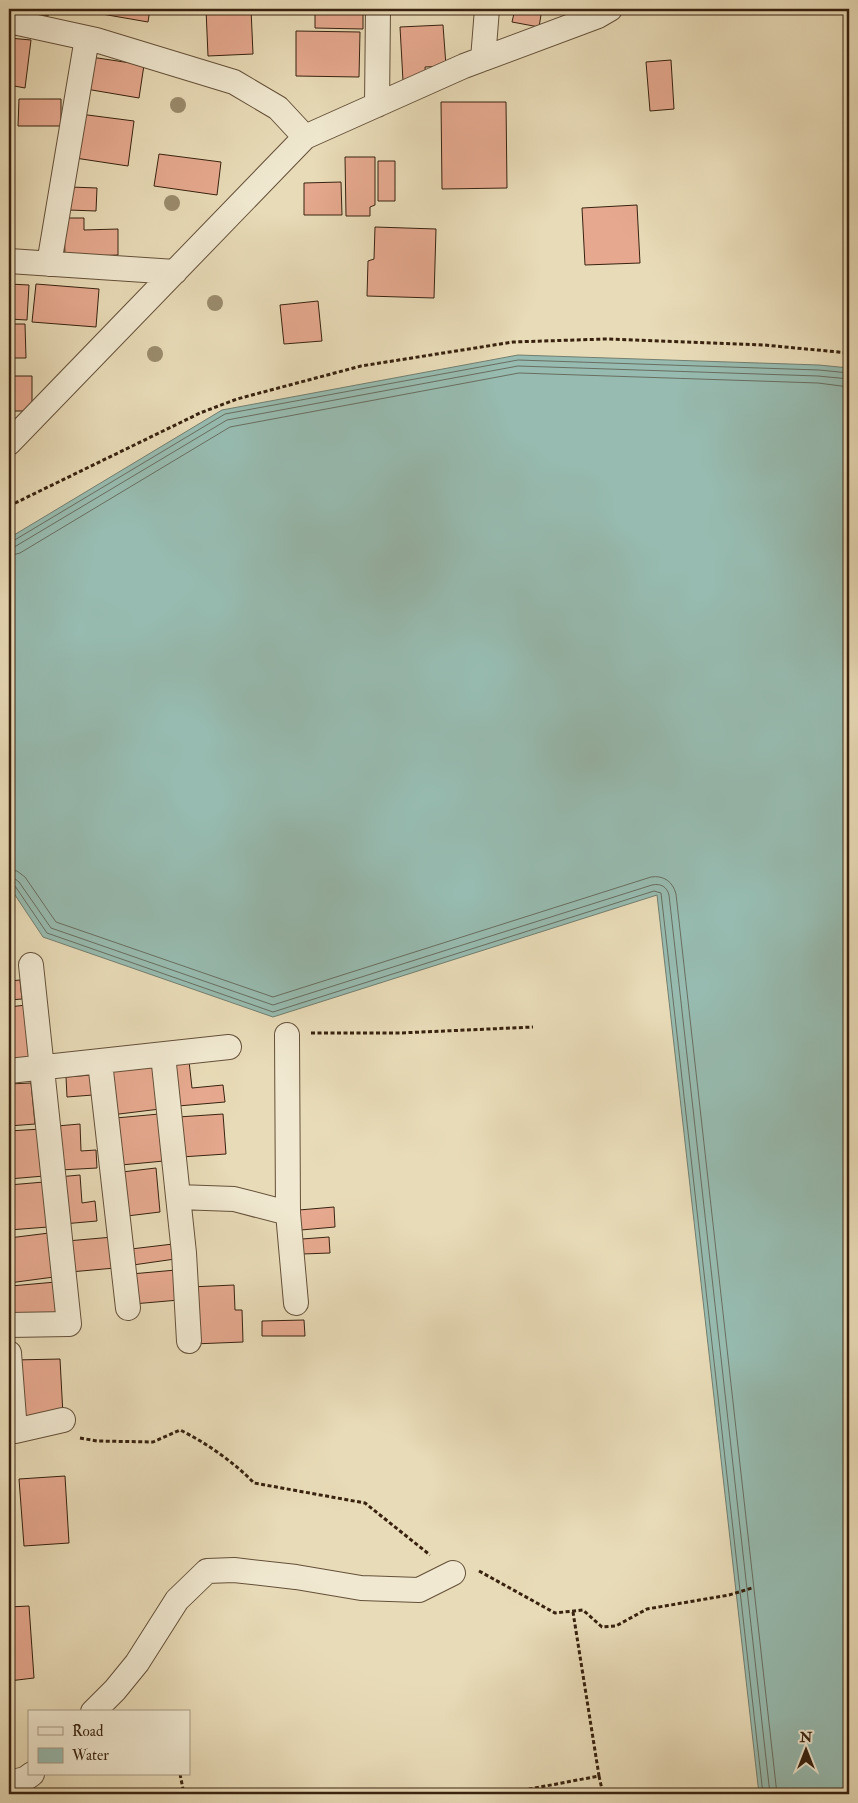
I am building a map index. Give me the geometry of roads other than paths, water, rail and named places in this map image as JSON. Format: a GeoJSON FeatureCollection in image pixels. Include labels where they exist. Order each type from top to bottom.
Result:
{"type":"FeatureCollection","features":[{"type":"Feature","properties":{"kind":"street"},"geometry":{"type":"LineString","coordinates":[[377,105],[378,9]]}},
{"type":"Feature","properties":{"kind":"street"},"geometry":{"type":"LineString","coordinates":[[482,59],[487,9]]}},
{"type":"Feature","properties":{"kind":"street"},"geometry":{"type":"LineString","coordinates":[[9,443],[305,137],[482,59],[598,16],[610,9]]}},
{"type":"Feature","properties":{"kind":"street"},"geometry":{"type":"LineString","coordinates":[[9,21],[87,38],[234,82],[278,108],[305,137]]}},
{"type":"Feature","properties":{"kind":"street"},"geometry":{"type":"LineString","coordinates":[[49,264],[87,38]]}},
{"type":"Feature","properties":{"kind":"street"},"geometry":{"type":"LineString","coordinates":[[9,261],[175,272]]}},
{"type":"Feature","properties":{"kind":"street"},"geometry":{"type":"LineString","coordinates":[[9,1325],[69,1324],[32,965]]}},
{"type":"Feature","properties":{"kind":"street"},"geometry":{"type":"LineString","coordinates":[[287,1035],[288,1213],[296,1303]]}},
{"type":"Feature","properties":{"kind":"street"},"geometry":{"type":"LineString","coordinates":[[9,1071],[229,1047]]}},
{"type":"Feature","properties":{"kind":"street"},"geometry":{"type":"LineString","coordinates":[[164,1055],[184,1254],[189,1341]]}},
{"type":"Feature","properties":{"kind":"street"},"geometry":{"type":"LineString","coordinates":[[100,1062],[128,1308]]}},
{"type":"Feature","properties":{"kind":"street"},"geometry":{"type":"LineString","coordinates":[[178,1197],[234,1199],[288,1213]]}},
{"type":"Feature","properties":{"kind":"street"},"geometry":{"type":"LineString","coordinates":[[9,1353],[12,1431],[63,1420]]}},
{"type":"Feature","properties":{"kind":"street"},"geometry":{"type":"LineString","coordinates":[[95,1710],[116,1690],[137,1664],[177,1600],[207,1570],[242,1571],[296,1577],[361,1588],[419,1590],[453,1573]]}},
{"type":"Feature","properties":{"kind":"street"},"geometry":{"type":"LineString","coordinates":[[9,1783],[29,1776]]}},
{"type":"Feature","properties":{"kind":"water"},"geometry":{"type":"Polygon","coordinates":[[[518,355],[819,365],[849,368],[849,1794],[759,1794],[657,895],[273,1017],[43,937],[9,886],[9,538],[222,410],[518,355]]]}}]}
